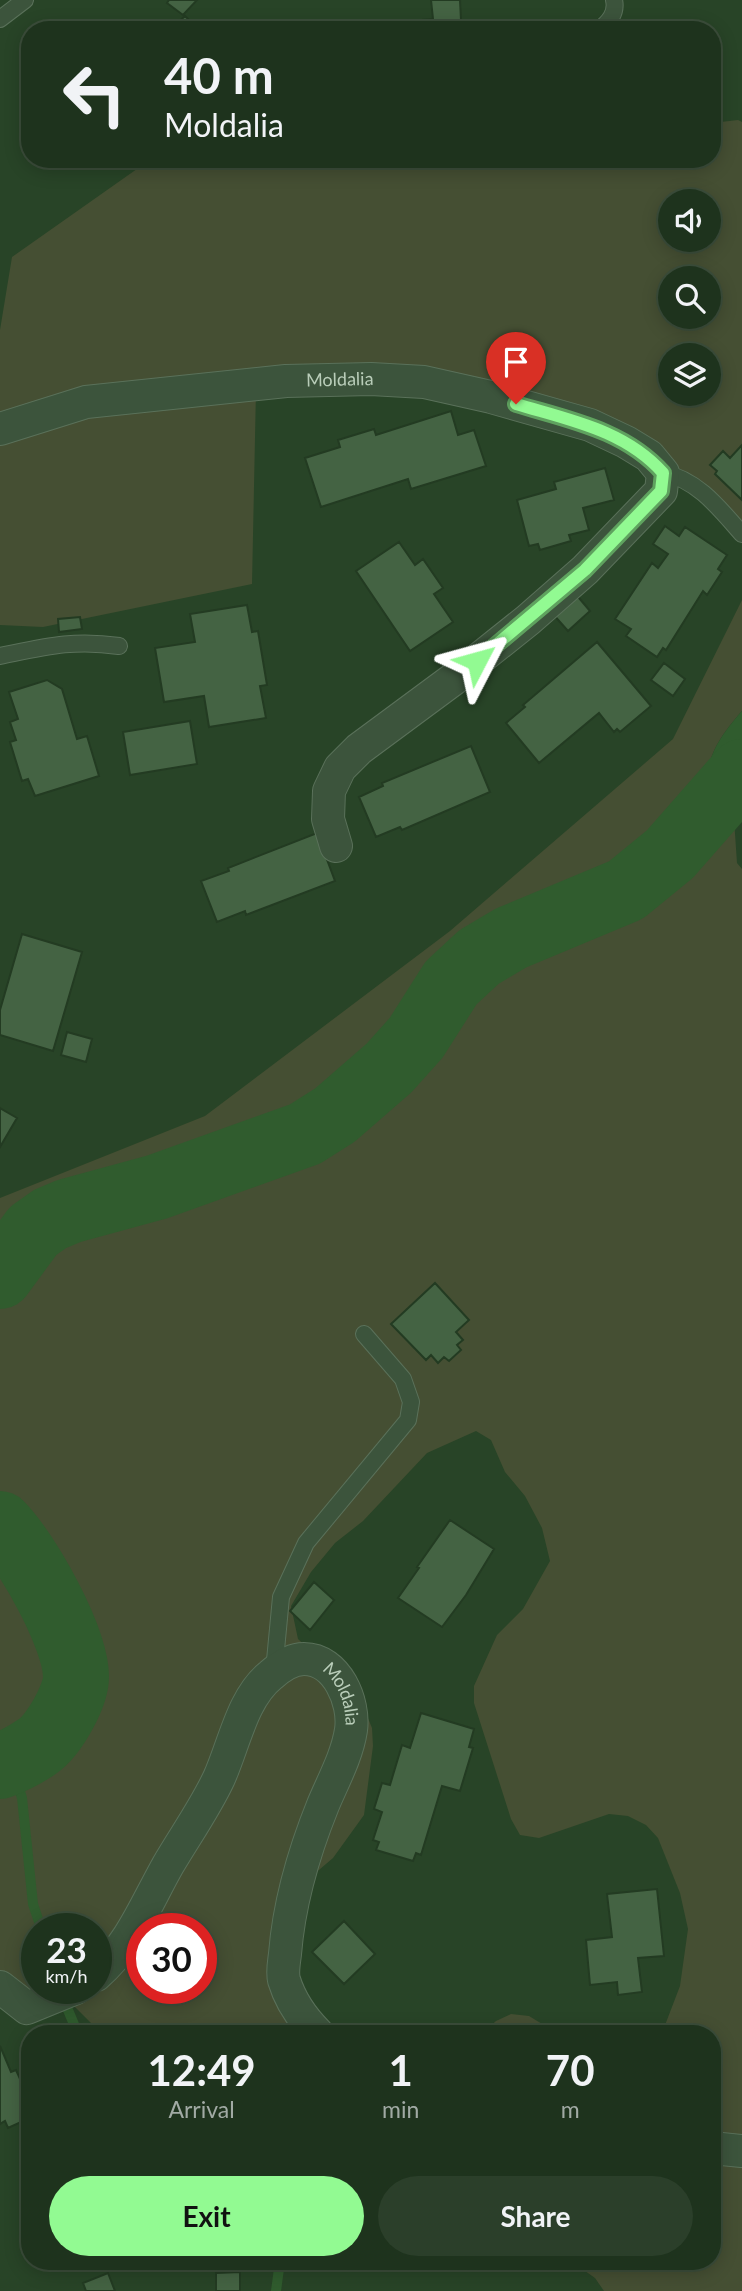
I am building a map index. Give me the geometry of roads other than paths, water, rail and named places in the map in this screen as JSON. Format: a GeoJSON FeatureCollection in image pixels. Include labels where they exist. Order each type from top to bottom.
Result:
{"type":"FeatureCollection","features":[{"type":"Feature","properties":{"kind":"street","name":"Moldalia"},"geometry":{"type":"LineString","coordinates":[[0,429],[86,402],[121,398],[286,381],[371,379],[425,382],[491,397],[590,425],[649,456],[663,473]]}},
{"type":"Feature","properties":{"kind":"street"},"geometry":{"type":"LineString","coordinates":[[336,846],[328,818],[329,791],[340,768],[359,749],[518,628],[585,570],[661,491],[663,473]]}},
{"type":"Feature","properties":{"kind":"street","name":"Moldalia"},"geometry":{"type":"LineString","coordinates":[[112,1961],[128,1940],[150,1896],[218,1779],[260,1683],[284,1665],[302,1658],[319,1661],[334,1673],[349,1704],[351,1729],[344,1756],[321,1810],[296,1884],[286,1943],[283,1977],[292,2001],[311,2025]]}},
{"type":"Feature","properties":{"kind":"street"},"geometry":{"type":"LineString","coordinates":[[0,1987],[21,2003]]}},
{"type":"Feature","properties":{"kind":"street"},"geometry":{"type":"LineString","coordinates":[[22,2004],[27,2008],[38,2004]]}},
{"type":"Feature","properties":{"kind":"street"},"geometry":{"type":"LineString","coordinates":[[721,2149],[742,2151]]}},
{"type":"Feature","properties":{"kind":"lane"},"geometry":{"type":"LineString","coordinates":[[0,19],[25,0]]}},
{"type":"Feature","properties":{"kind":"lane"},"geometry":{"type":"LineString","coordinates":[[609,21],[616,9],[614,0]]}},
{"type":"Feature","properties":{"kind":"lane","name":"Moldalia"},"geometry":{"type":"LineString","coordinates":[[663,473],[675,475],[699,488],[742,534]]}},
{"type":"Feature","properties":{"kind":"lane"},"geometry":{"type":"LineString","coordinates":[[0,656],[56,644],[90,642],[119,646]]}},
{"type":"Feature","properties":{"kind":"lane"},"geometry":{"type":"LineString","coordinates":[[274,1672],[281,1597],[306,1543],[408,1420],[411,1402],[403,1379],[364,1334]]}},
{"type":"Feature","properties":{"kind":"waterway"},"geometry":{"type":"LineString","coordinates":[[0,1276],[33,1231],[50,1219],[69,1211],[157,1187],[305,1134],[335,1115],[389,1068],[416,1038],[451,983],[479,957],[511,938],[626,890],[670,854],[742,772]]}},
{"type":"Feature","properties":{"kind":"waterway"},"geometry":{"type":"LineString","coordinates":[[0,1524],[23,1554],[48,1596],[68,1640],[76,1677],[68,1704],[51,1733],[34,1749],[0,1766]]}},
{"type":"Feature","properties":{"kind":"waterway"},"geometry":{"type":"LineString","coordinates":[[11,1762],[22,1798],[36,1913]]}},
{"type":"Feature","properties":{"kind":"waterway"},"geometry":{"type":"LineString","coordinates":[[66,2004],[74,2025]]}},
{"type":"Feature","properties":{"kind":"waterway"},"geometry":{"type":"LineString","coordinates":[[276,2291],[279,2270]]}}]}
